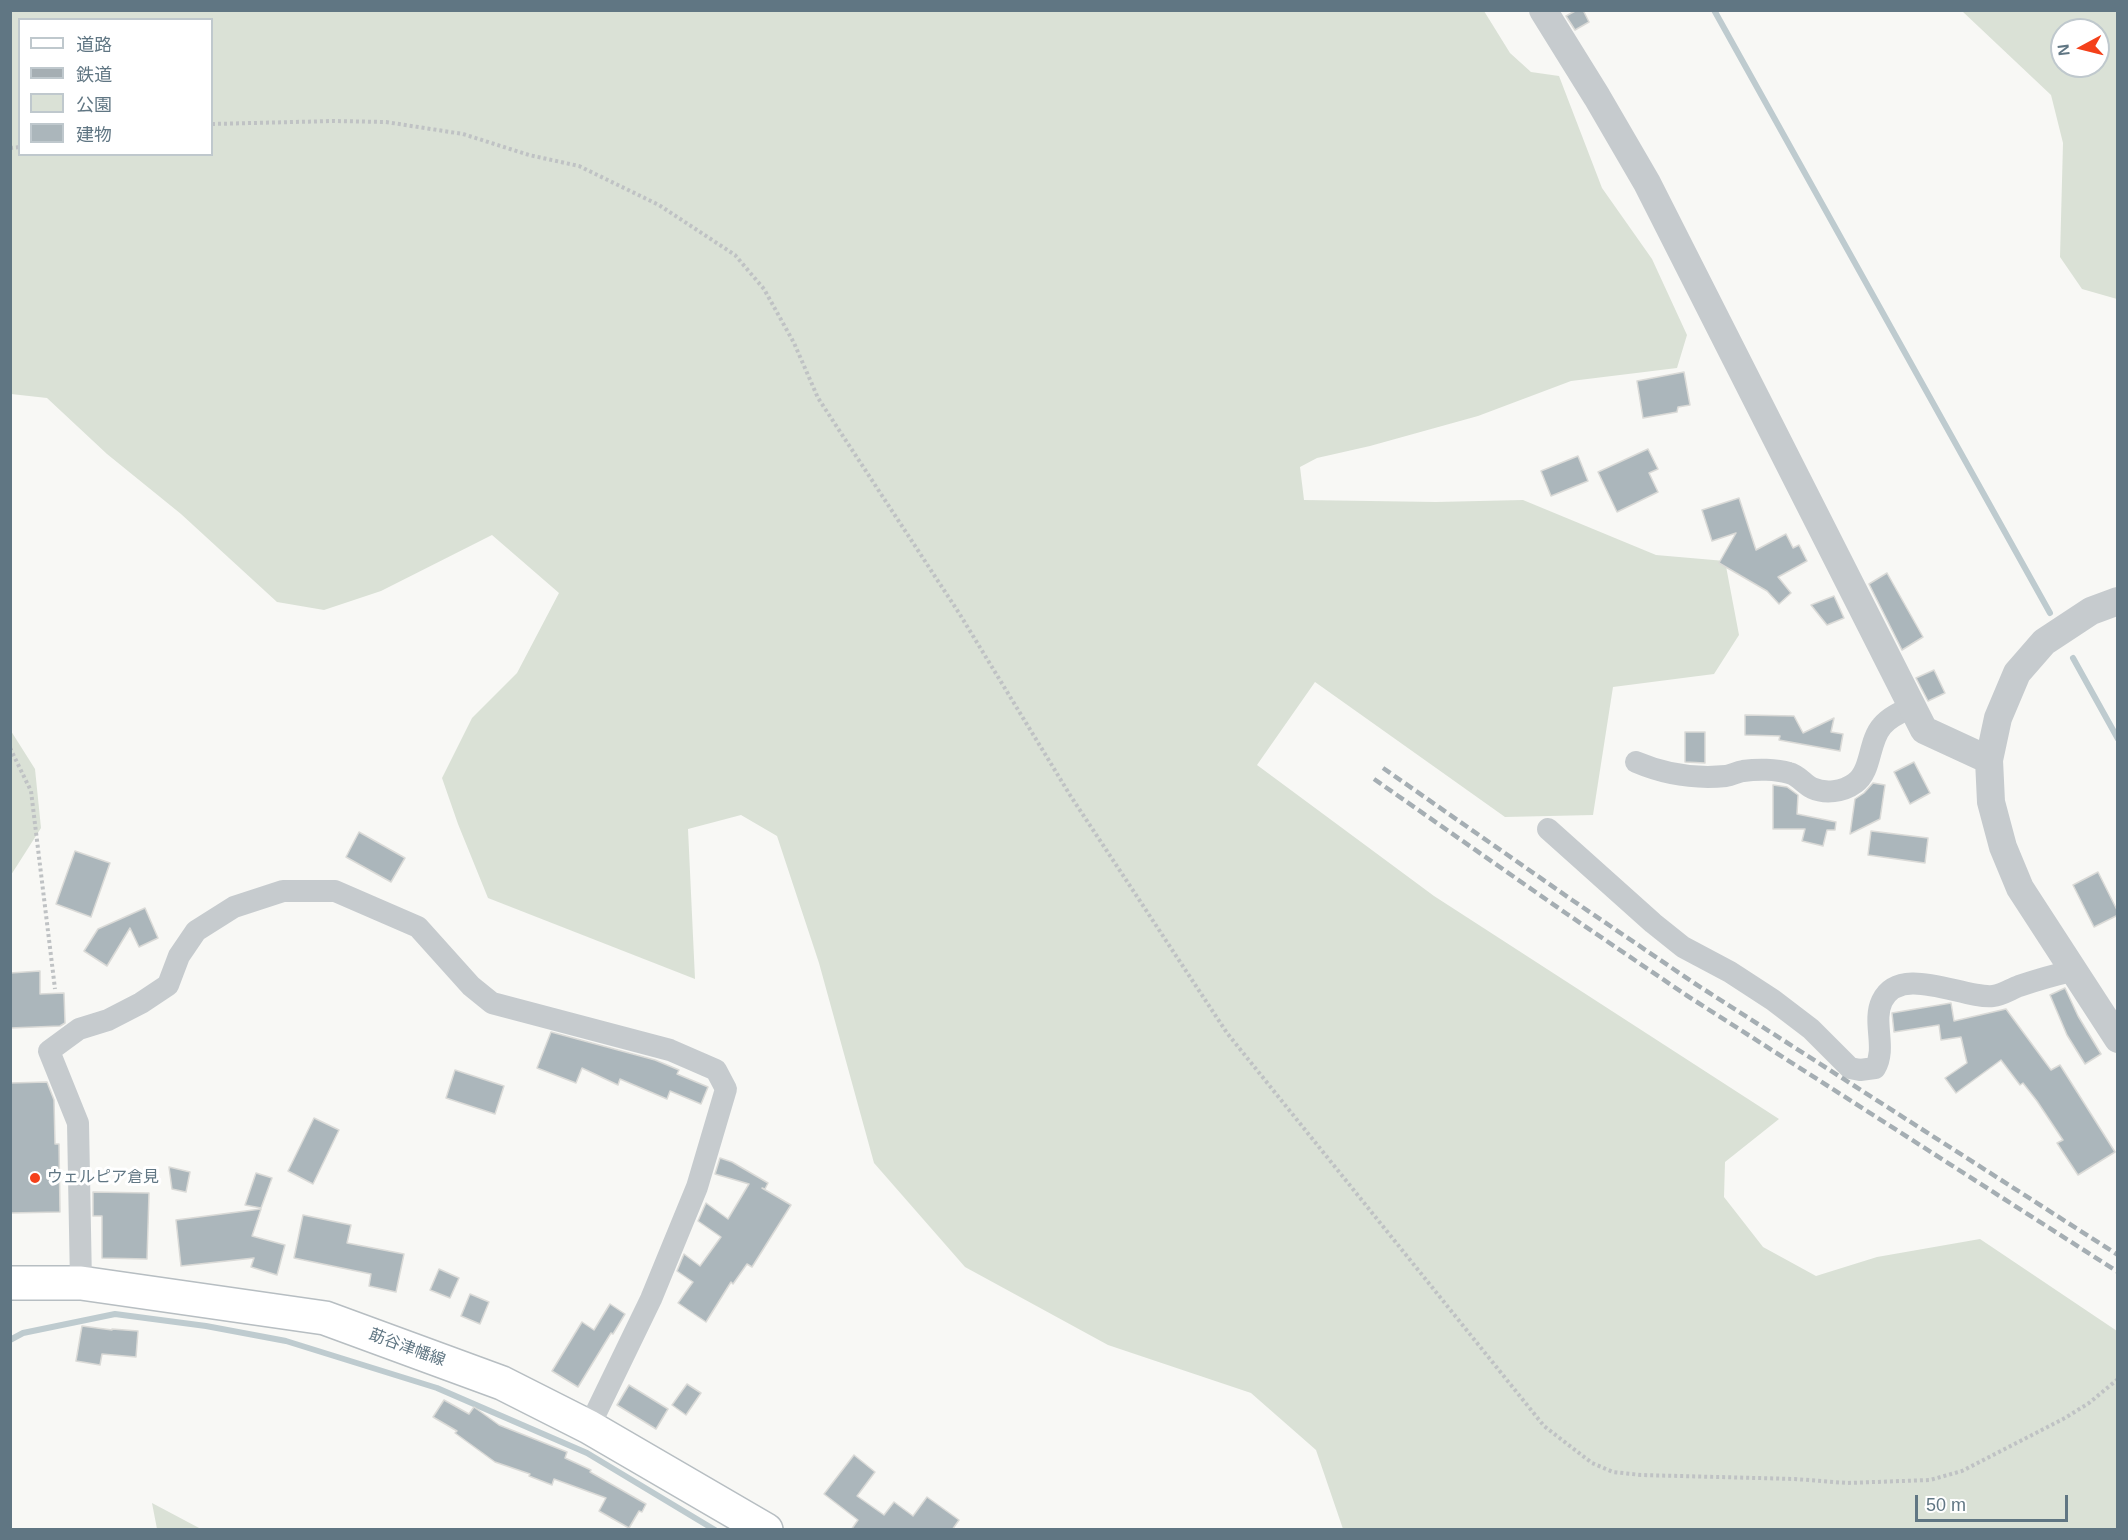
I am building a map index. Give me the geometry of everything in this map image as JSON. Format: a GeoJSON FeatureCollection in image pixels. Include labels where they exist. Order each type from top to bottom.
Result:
{"type":"FeatureCollection","features":[{"type":"Feature","properties":{"kind":"main road","name":"莇谷津幡線"},"geometry":{"type":"LineString","coordinates":[[10,1283],[81,1283],[325,1318],[502,1383],[589,1426],[766,1530]]}},
{"type":"Feature","properties":{"kind":"street"},"geometry":{"type":"LineString","coordinates":[[1543,10],[1598,97],[1647,183],[1924,730],[1989,760]]}},
{"type":"Feature","properties":{"kind":"street"},"geometry":{"type":"LineString","coordinates":[[2118,601],[2091,611],[2044,642],[2017,673],[1998,718],[1989,760],[1991,802],[2003,846],[2020,888],[2118,1039]]}},
{"type":"Feature","properties":{"kind":"street"},"geometry":{"type":"LineString","coordinates":[[1636,762],[1659,772],[1676,774],[1729,776],[1742,771],[1760,770],[1790,773],[1811,787],[1824,792],[1838,791],[1863,777],[1874,740],[1881,726],[1912,706]]}},
{"type":"Feature","properties":{"kind":"street"},"geometry":{"type":"LineString","coordinates":[[1548,829],[1683,947],[1730,972],[1773,1000],[1811,1029],[1850,1068],[1860,1070],[1875,1068],[1881,1058],[1881,1003],[1887,993],[1899,986],[1913,982],[1977,996],[1996,996],[2019,986],[2072,971]]}},
{"type":"Feature","properties":{"kind":"street"},"geometry":{"type":"LineString","coordinates":[[81,1283],[78,1123],[49,1051],[79,1029],[108,1020],[141,1004],[168,985],[179,956],[196,931],[234,907],[283,891],[335,891],[418,927],[471,986],[492,1003],[670,1050],[716,1070],[726,1089],[698,1187],[651,1299],[589,1426]]}},
{"type":"Feature","properties":{"kind":"path"},"geometry":{"type":"LineString","coordinates":[[213,124],[386,122],[463,134],[529,155],[579,166],[659,205],[735,255],[764,289],[794,343],[818,398],[959,613],[1070,795],[1227,1033],[1544,1425],[1592,1463],[1613,1472],[1641,1475],[1795,1479],[1847,1483],[1930,1480],[1962,1471],[2065,1418],[2089,1403],[2118,1379]]}},
{"type":"Feature","properties":{"kind":"path"},"geometry":{"type":"LineString","coordinates":[[10,748],[31,791],[55,989]]}},
{"type":"Feature","properties":{"kind":"green space"},"geometry":{"type":"Polygon","coordinates":[[[10,11],[1484,11],[1510,53],[1531,72],[1559,76],[1602,188],[1652,259],[1687,335],[1677,368],[1571,381],[1478,416],[1317,458],[1300,467],[1304,500],[1436,502],[1523,500],[1656,555],[1725,561],[1739,635],[1714,674],[1613,687],[1593,815],[1505,817],[1315,682],[1257,765],[1434,896],[1779,1119],[1725,1162],[1724,1197],[1763,1247],[1816,1276],[1877,1257],[1980,1239],[2117,1331],[2117,1529],[1343,1529],[1316,1450],[1251,1393],[1108,1345],[965,1267],[874,1163],[819,963],[777,836],[741,815],[688,829],[695,979],[488,898],[442,778],[472,718],[517,673],[559,593],[492,535],[381,591],[324,610],[277,602],[181,514],[107,454],[47,398],[11,394],[10,11]]]}},
{"type":"Feature","properties":{"kind":"green space"},"geometry":{"type":"Polygon","coordinates":[[[1962,11],[2117,11],[2117,299],[2082,289],[2060,257],[2063,143],[2051,95],[1962,11]]]}},
{"type":"Feature","properties":{"kind":"green space"},"geometry":{"type":"Polygon","coordinates":[[[11,731],[35,769],[41,828],[11,875],[11,731]]]}},
{"type":"Feature","properties":{"kind":"green space"},"geometry":{"type":"Polygon","coordinates":[[[152,1503],[201,1529],[157,1529],[152,1503]]]}},
{"type":"Feature","properties":{"kind":"building"},"geometry":{"type":"Polygon","coordinates":[[[1577,10],[1583,10],[1589,22],[1575,30],[1566,16],[1577,10]]]}},
{"type":"Feature","properties":{"kind":"building"},"geometry":{"type":"Polygon","coordinates":[[[1684,372],[1690,405],[1678,407],[1677,412],[1643,418],[1637,381],[1684,372]]]}},
{"type":"Feature","properties":{"kind":"building"},"geometry":{"type":"Polygon","coordinates":[[[1648,449],[1658,469],[1649,473],[1658,492],[1617,512],[1598,472],[1648,449]]]}},
{"type":"Feature","properties":{"kind":"building"},"geometry":{"type":"Polygon","coordinates":[[[1578,456],[1588,481],[1551,496],[1541,471],[1578,456]]]}},
{"type":"Feature","properties":{"kind":"building"},"geometry":{"type":"Polygon","coordinates":[[[1739,498],[1756,550],[1786,534],[1793,548],[1799,545],[1807,561],[1778,577],[1791,593],[1779,604],[1767,591],[1719,563],[1736,533],[1712,541],[1702,510],[1739,498]]]}},
{"type":"Feature","properties":{"kind":"building"},"geometry":{"type":"Polygon","coordinates":[[[1887,573],[1923,637],[1902,650],[1869,584],[1887,573]]]}},
{"type":"Feature","properties":{"kind":"building"},"geometry":{"type":"Polygon","coordinates":[[[1834,596],[1844,618],[1827,625],[1811,605],[1834,596]]]}},
{"type":"Feature","properties":{"kind":"building"},"geometry":{"type":"Polygon","coordinates":[[[1934,670],[1945,693],[1928,701],[1916,678],[1934,670]]]}},
{"type":"Feature","properties":{"kind":"building"},"geometry":{"type":"Polygon","coordinates":[[[1745,715],[1794,716],[1803,733],[1834,718],[1831,732],[1843,734],[1840,751],[1779,740],[1780,736],[1745,735],[1745,715]]]}},
{"type":"Feature","properties":{"kind":"building"},"geometry":{"type":"Polygon","coordinates":[[[1685,732],[1705,732],[1705,763],[1685,762],[1685,732]]]}},
{"type":"Feature","properties":{"kind":"building"},"geometry":{"type":"Polygon","coordinates":[[[1914,762],[1930,793],[1910,804],[1894,772],[1914,762]]]}},
{"type":"Feature","properties":{"kind":"building"},"geometry":{"type":"Polygon","coordinates":[[[1873,783],[1885,785],[1880,819],[1850,834],[1855,799],[1873,783]]]}},
{"type":"Feature","properties":{"kind":"building"},"geometry":{"type":"Polygon","coordinates":[[[1773,785],[1787,787],[1798,795],[1797,814],[1836,822],[1835,830],[1827,830],[1823,846],[1802,841],[1805,829],[1773,829],[1773,785]]]}},
{"type":"Feature","properties":{"kind":"building"},"geometry":{"type":"Polygon","coordinates":[[[1871,831],[1928,838],[1925,863],[1868,855],[1871,831]]]}},
{"type":"Feature","properties":{"kind":"building"},"geometry":{"type":"Polygon","coordinates":[[[359,832],[405,858],[391,882],[346,857],[359,832]]]}},
{"type":"Feature","properties":{"kind":"building"},"geometry":{"type":"Polygon","coordinates":[[[75,851],[110,863],[91,917],[56,904],[75,851]]]}},
{"type":"Feature","properties":{"kind":"building"},"geometry":{"type":"Polygon","coordinates":[[[2098,872],[2118,915],[2094,927],[2073,885],[2098,872]]]}},
{"type":"Feature","properties":{"kind":"building"},"geometry":{"type":"Polygon","coordinates":[[[145,908],[158,938],[139,947],[130,928],[107,966],[84,951],[98,929],[145,908]]]}},
{"type":"Feature","properties":{"kind":"building"},"geometry":{"type":"Polygon","coordinates":[[[40,971],[40,994],[64,993],[65,1023],[60,1026],[10,1028],[10,973],[40,971]]]}},
{"type":"Feature","properties":{"kind":"building"},"geometry":{"type":"Polygon","coordinates":[[[2065,988],[2078,1016],[2101,1054],[2085,1064],[2067,1035],[2050,995],[2065,988]]]}},
{"type":"Feature","properties":{"kind":"building"},"geometry":{"type":"Polygon","coordinates":[[[1951,1003],[1954,1021],[2006,1009],[2051,1070],[2060,1065],[2115,1152],[2078,1175],[2057,1143],[2063,1140],[2037,1101],[2023,1083],[2020,1085],[2001,1060],[1956,1093],[1945,1078],[1967,1063],[1961,1037],[1941,1040],[1939,1025],[1894,1032],[1892,1013],[1951,1003]]]}},
{"type":"Feature","properties":{"kind":"building"},"geometry":{"type":"Polygon","coordinates":[[[551,1032],[655,1060],[679,1070],[677,1074],[708,1087],[701,1104],[670,1091],[667,1099],[620,1079],[618,1085],[582,1068],[576,1083],[537,1068],[551,1032]]]}},
{"type":"Feature","properties":{"kind":"building"},"geometry":{"type":"Polygon","coordinates":[[[455,1070],[504,1086],[495,1114],[446,1098],[455,1070]]]}},
{"type":"Feature","properties":{"kind":"building","name":"ウェルピア倉見"},"geometry":{"type":"Polygon","coordinates":[[[47,1082],[54,1100],[55,1144],[59,1144],[60,1212],[10,1213],[10,1083],[47,1082]]]}},
{"type":"Feature","properties":{"kind":"building"},"geometry":{"type":"Polygon","coordinates":[[[314,1118],[339,1130],[313,1184],[288,1171],[314,1118]]]}},
{"type":"Feature","properties":{"kind":"building"},"geometry":{"type":"Polygon","coordinates":[[[720,1158],[732,1162],[768,1183],[765,1189],[762,1188],[791,1205],[752,1267],[747,1264],[733,1284],[731,1282],[706,1322],[678,1303],[693,1282],[677,1271],[684,1254],[700,1266],[721,1237],[698,1221],[706,1203],[728,1219],[749,1184],[715,1174],[720,1158]]]}},
{"type":"Feature","properties":{"kind":"building"},"geometry":{"type":"Polygon","coordinates":[[[169,1167],[190,1172],[186,1192],[172,1189],[169,1167]]]}},
{"type":"Feature","properties":{"kind":"building"},"geometry":{"type":"Polygon","coordinates":[[[256,1173],[272,1178],[261,1208],[245,1205],[256,1173]]]}},
{"type":"Feature","properties":{"kind":"building"},"geometry":{"type":"Polygon","coordinates":[[[93,1192],[149,1193],[147,1259],[102,1258],[102,1216],[93,1216],[93,1192]]]}},
{"type":"Feature","properties":{"kind":"building"},"geometry":{"type":"Polygon","coordinates":[[[261,1209],[252,1236],[285,1245],[277,1275],[251,1267],[254,1258],[181,1266],[176,1220],[261,1209]]]}},
{"type":"Feature","properties":{"kind":"building"},"geometry":{"type":"Polygon","coordinates":[[[303,1215],[351,1225],[347,1243],[404,1254],[396,1292],[369,1286],[371,1274],[294,1258],[303,1215]]]}},
{"type":"Feature","properties":{"kind":"building"},"geometry":{"type":"Polygon","coordinates":[[[439,1269],[459,1278],[450,1298],[430,1290],[439,1269]]]}},
{"type":"Feature","properties":{"kind":"building"},"geometry":{"type":"Polygon","coordinates":[[[470,1294],[489,1302],[480,1324],[461,1316],[470,1294]]]}},
{"type":"Feature","properties":{"kind":"building"},"geometry":{"type":"Polygon","coordinates":[[[610,1304],[625,1314],[578,1387],[552,1371],[582,1322],[594,1330],[610,1304]]]}},
{"type":"Feature","properties":{"kind":"building"},"geometry":{"type":"Polygon","coordinates":[[[82,1326],[138,1331],[136,1357],[102,1354],[100,1365],[76,1361],[82,1326]]]}},
{"type":"Feature","properties":{"kind":"building"},"geometry":{"type":"Polygon","coordinates":[[[687,1384],[701,1393],[686,1415],[672,1405],[687,1384]]]}},
{"type":"Feature","properties":{"kind":"building"},"geometry":{"type":"Polygon","coordinates":[[[629,1385],[668,1409],[656,1429],[617,1405],[629,1385]]]}},
{"type":"Feature","properties":{"kind":"building"},"geometry":{"type":"Polygon","coordinates":[[[444,1400],[469,1414],[474,1407],[499,1425],[567,1452],[565,1458],[591,1470],[590,1472],[646,1504],[642,1512],[639,1511],[629,1528],[599,1511],[606,1498],[554,1479],[552,1485],[529,1476],[530,1474],[495,1462],[455,1433],[457,1431],[433,1417],[444,1400]]]}},
{"type":"Feature","properties":{"kind":"building"},"geometry":{"type":"Polygon","coordinates":[[[854,1455],[875,1472],[857,1496],[884,1515],[894,1502],[913,1516],[927,1497],[959,1520],[952,1530],[851,1530],[858,1520],[824,1494],[854,1455]]]}},
{"type":"Feature","properties":{"kind":"waterway"},"geometry":{"type":"LineString","coordinates":[[1714,10],[2050,613]]}},
{"type":"Feature","properties":{"kind":"waterway"},"geometry":{"type":"LineString","coordinates":[[2073,658],[2118,739]]}},
{"type":"Feature","properties":{"kind":"waterway"},"geometry":{"type":"LineString","coordinates":[[10,1340],[23,1333],[115,1314],[206,1326],[286,1341],[437,1388],[587,1453],[715,1530]]}},
{"type":"Feature","properties":{"kind":"railway"},"geometry":{"type":"LineString","coordinates":[[1383,768],[1694,983],[2118,1255]]}},
{"type":"Feature","properties":{"kind":"railway"},"geometry":{"type":"LineString","coordinates":[[1374,779],[1686,995],[2118,1272]]}},
{"type":"Feature","properties":{"kind":"place","name":"ウェルピア倉見"},"geometry":{"type":"Point","coordinates":[35,1178]}}]}
